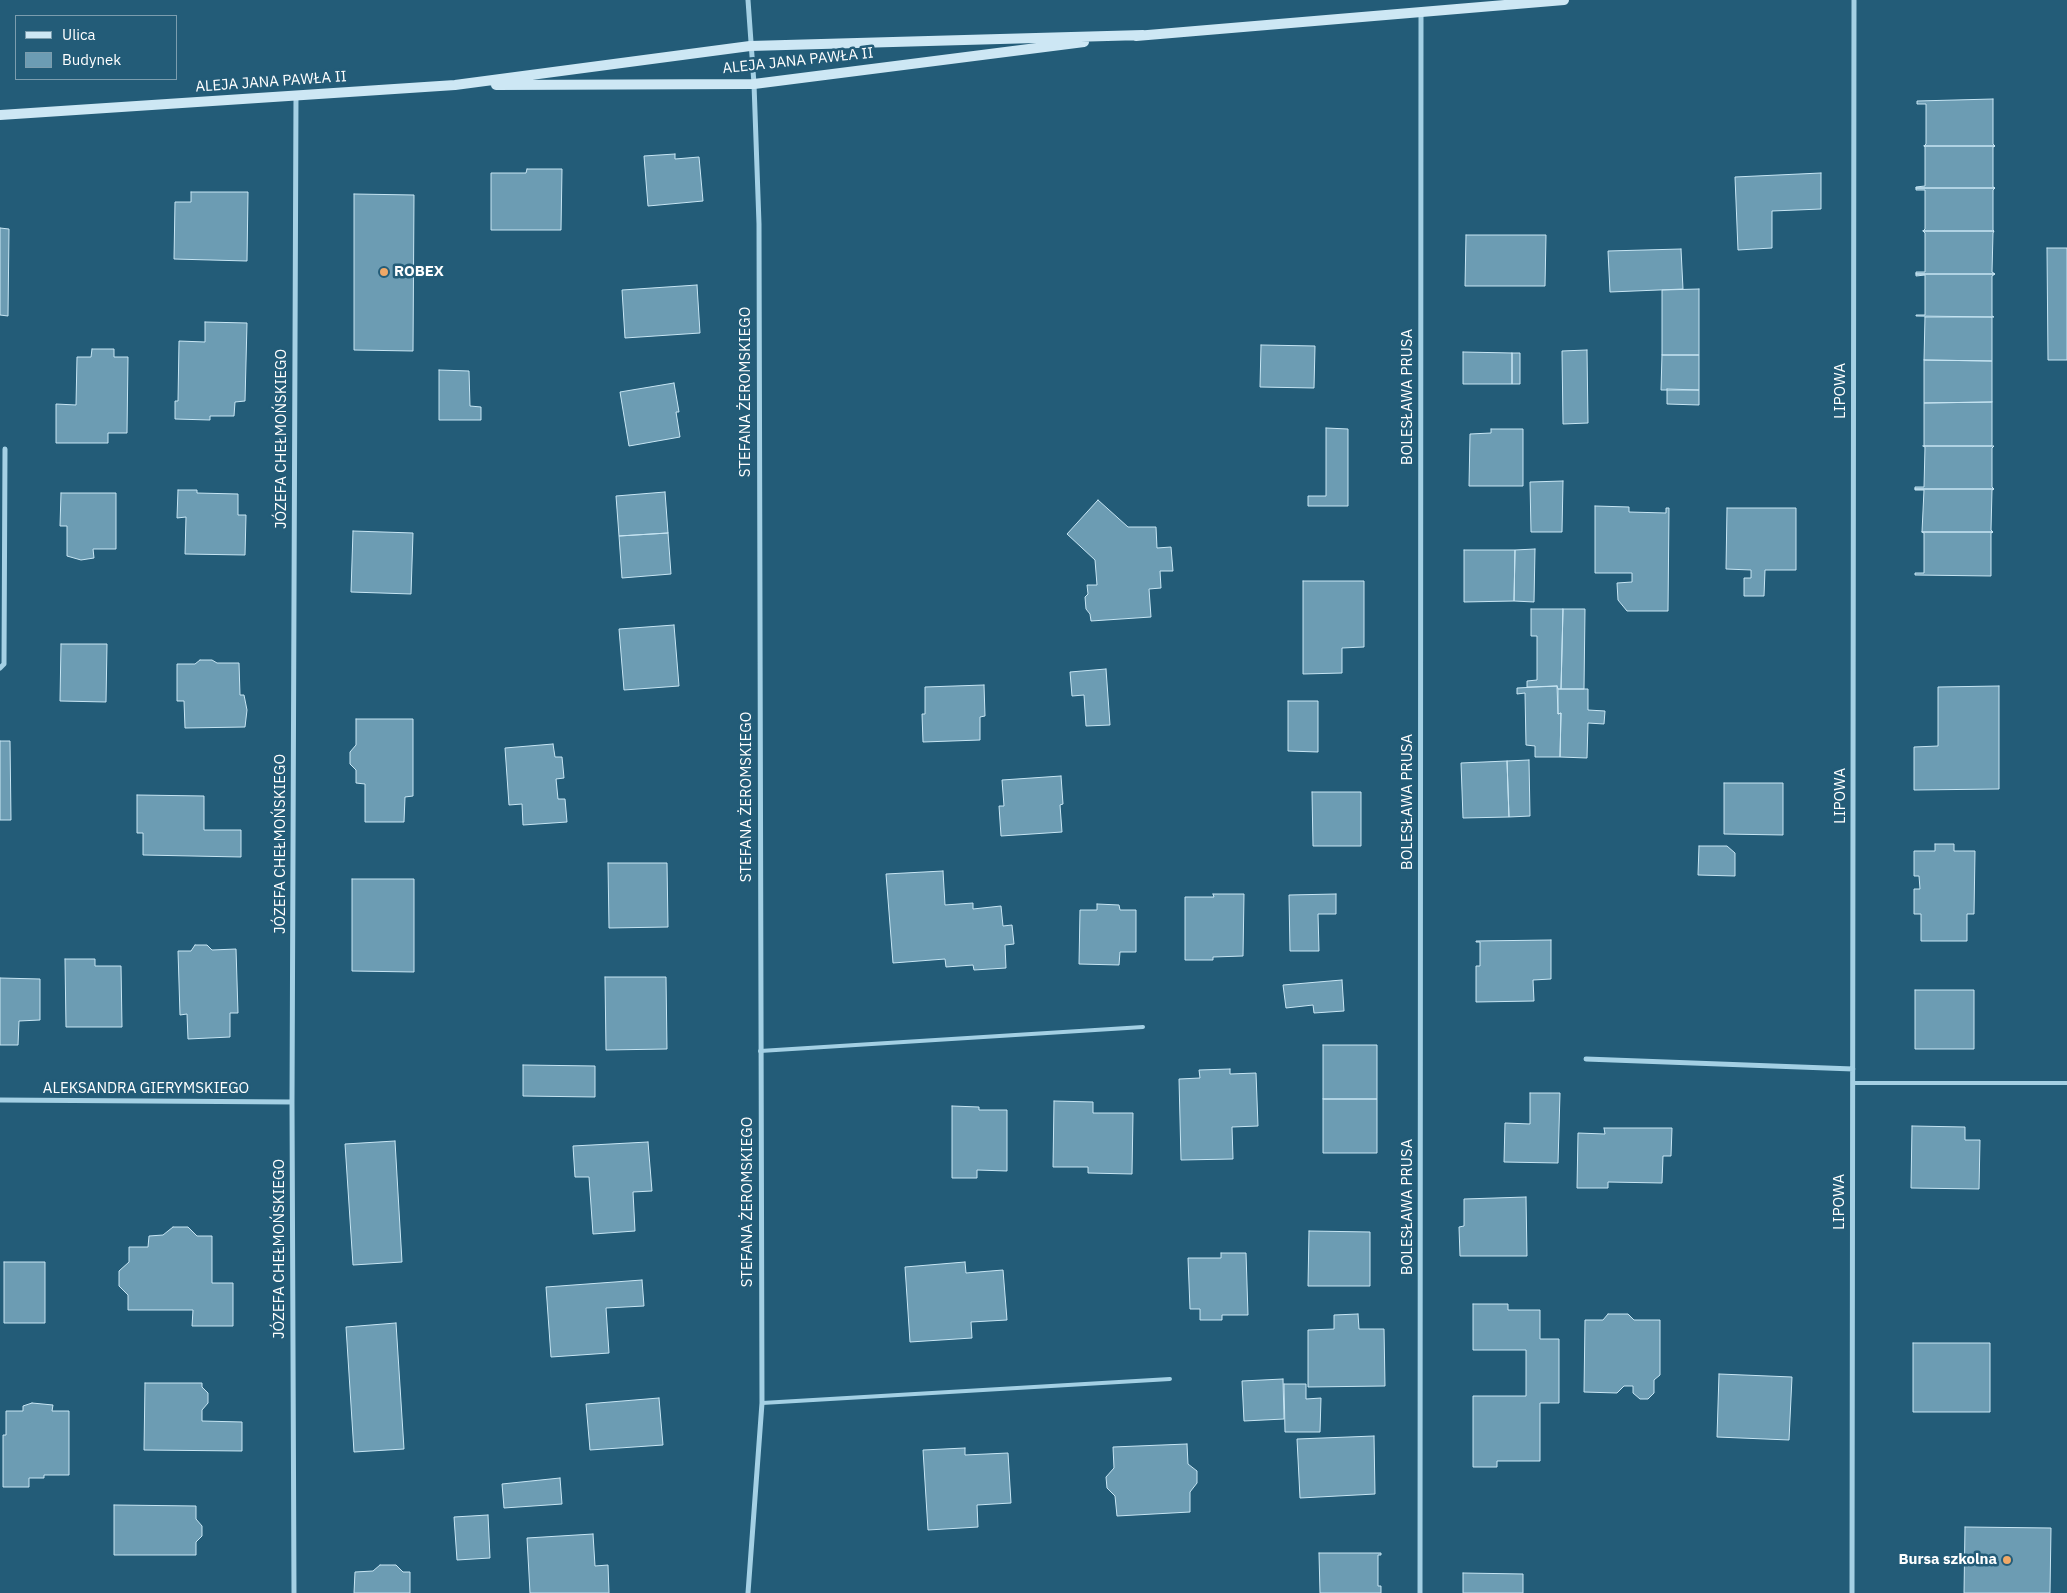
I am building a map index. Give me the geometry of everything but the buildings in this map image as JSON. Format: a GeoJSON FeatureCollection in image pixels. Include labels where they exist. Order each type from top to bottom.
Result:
{"type":"FeatureCollection","features":[{"type":"Feature","properties":{"kind":"street","name":"STEFANA ŻEROMSKIEGO"},"geometry":{"type":"LineString","coordinates":[[748,0],[754,84],[759,244],[762,1403],[748,1593]]}},
{"type":"Feature","properties":{"kind":"street","name":"ALEJA JANA PAWŁA II"},"geometry":{"type":"LineString","coordinates":[[0,115],[455,85],[754,84],[1142,35],[1564,0]]}},
{"type":"Feature","properties":{"kind":"street","name":"LIPOWA"},"geometry":{"type":"LineString","coordinates":[[1852,1593],[1854,0]]}},
{"type":"Feature","properties":{"kind":"street","name":"BOLESŁAWA PRUSA"},"geometry":{"type":"LineString","coordinates":[[1420,1593],[1421,12]]}},
{"type":"Feature","properties":{"kind":"street","name":"ALEJA JANA PAWŁA II"},"geometry":{"type":"LineString","coordinates":[[455,85],[750,46],[1142,35]]}},
{"type":"Feature","properties":{"kind":"street","name":"JÓZEFA CHEŁMOŃSKIEGO"},"geometry":{"type":"LineString","coordinates":[[294,1593],[292,1102],[296,95]]}},
{"type":"Feature","properties":{"kind":"street"},"geometry":{"type":"LineString","coordinates":[[0,668],[4,664],[4,449]]}},
{"type":"Feature","properties":{"kind":"street"},"geometry":{"type":"LineString","coordinates":[[1586,1059],[1853,1068]]}},
{"type":"Feature","properties":{"kind":"street","name":"ALEKSANDRA GIERYMSKIEGO"},"geometry":{"type":"LineString","coordinates":[[0,1100],[292,1102]]}},
{"type":"Feature","properties":{"kind":"lane"},"geometry":{"type":"LineString","coordinates":[[760,1051],[1143,1027]]}},
{"type":"Feature","properties":{"kind":"lane"},"geometry":{"type":"LineString","coordinates":[[1852,1083],[2067,1083]]}},
{"type":"Feature","properties":{"kind":"lane"},"geometry":{"type":"LineString","coordinates":[[762,1403],[1170,1379]]}},
{"type":"Feature","properties":{"kind":"place","name":"ROBEX"},"geometry":{"type":"Point","coordinates":[384,272]}},
{"type":"Feature","properties":{"kind":"place","name":"Bursa szkolna"},"geometry":{"type":"Point","coordinates":[2007,1560]}}]}
